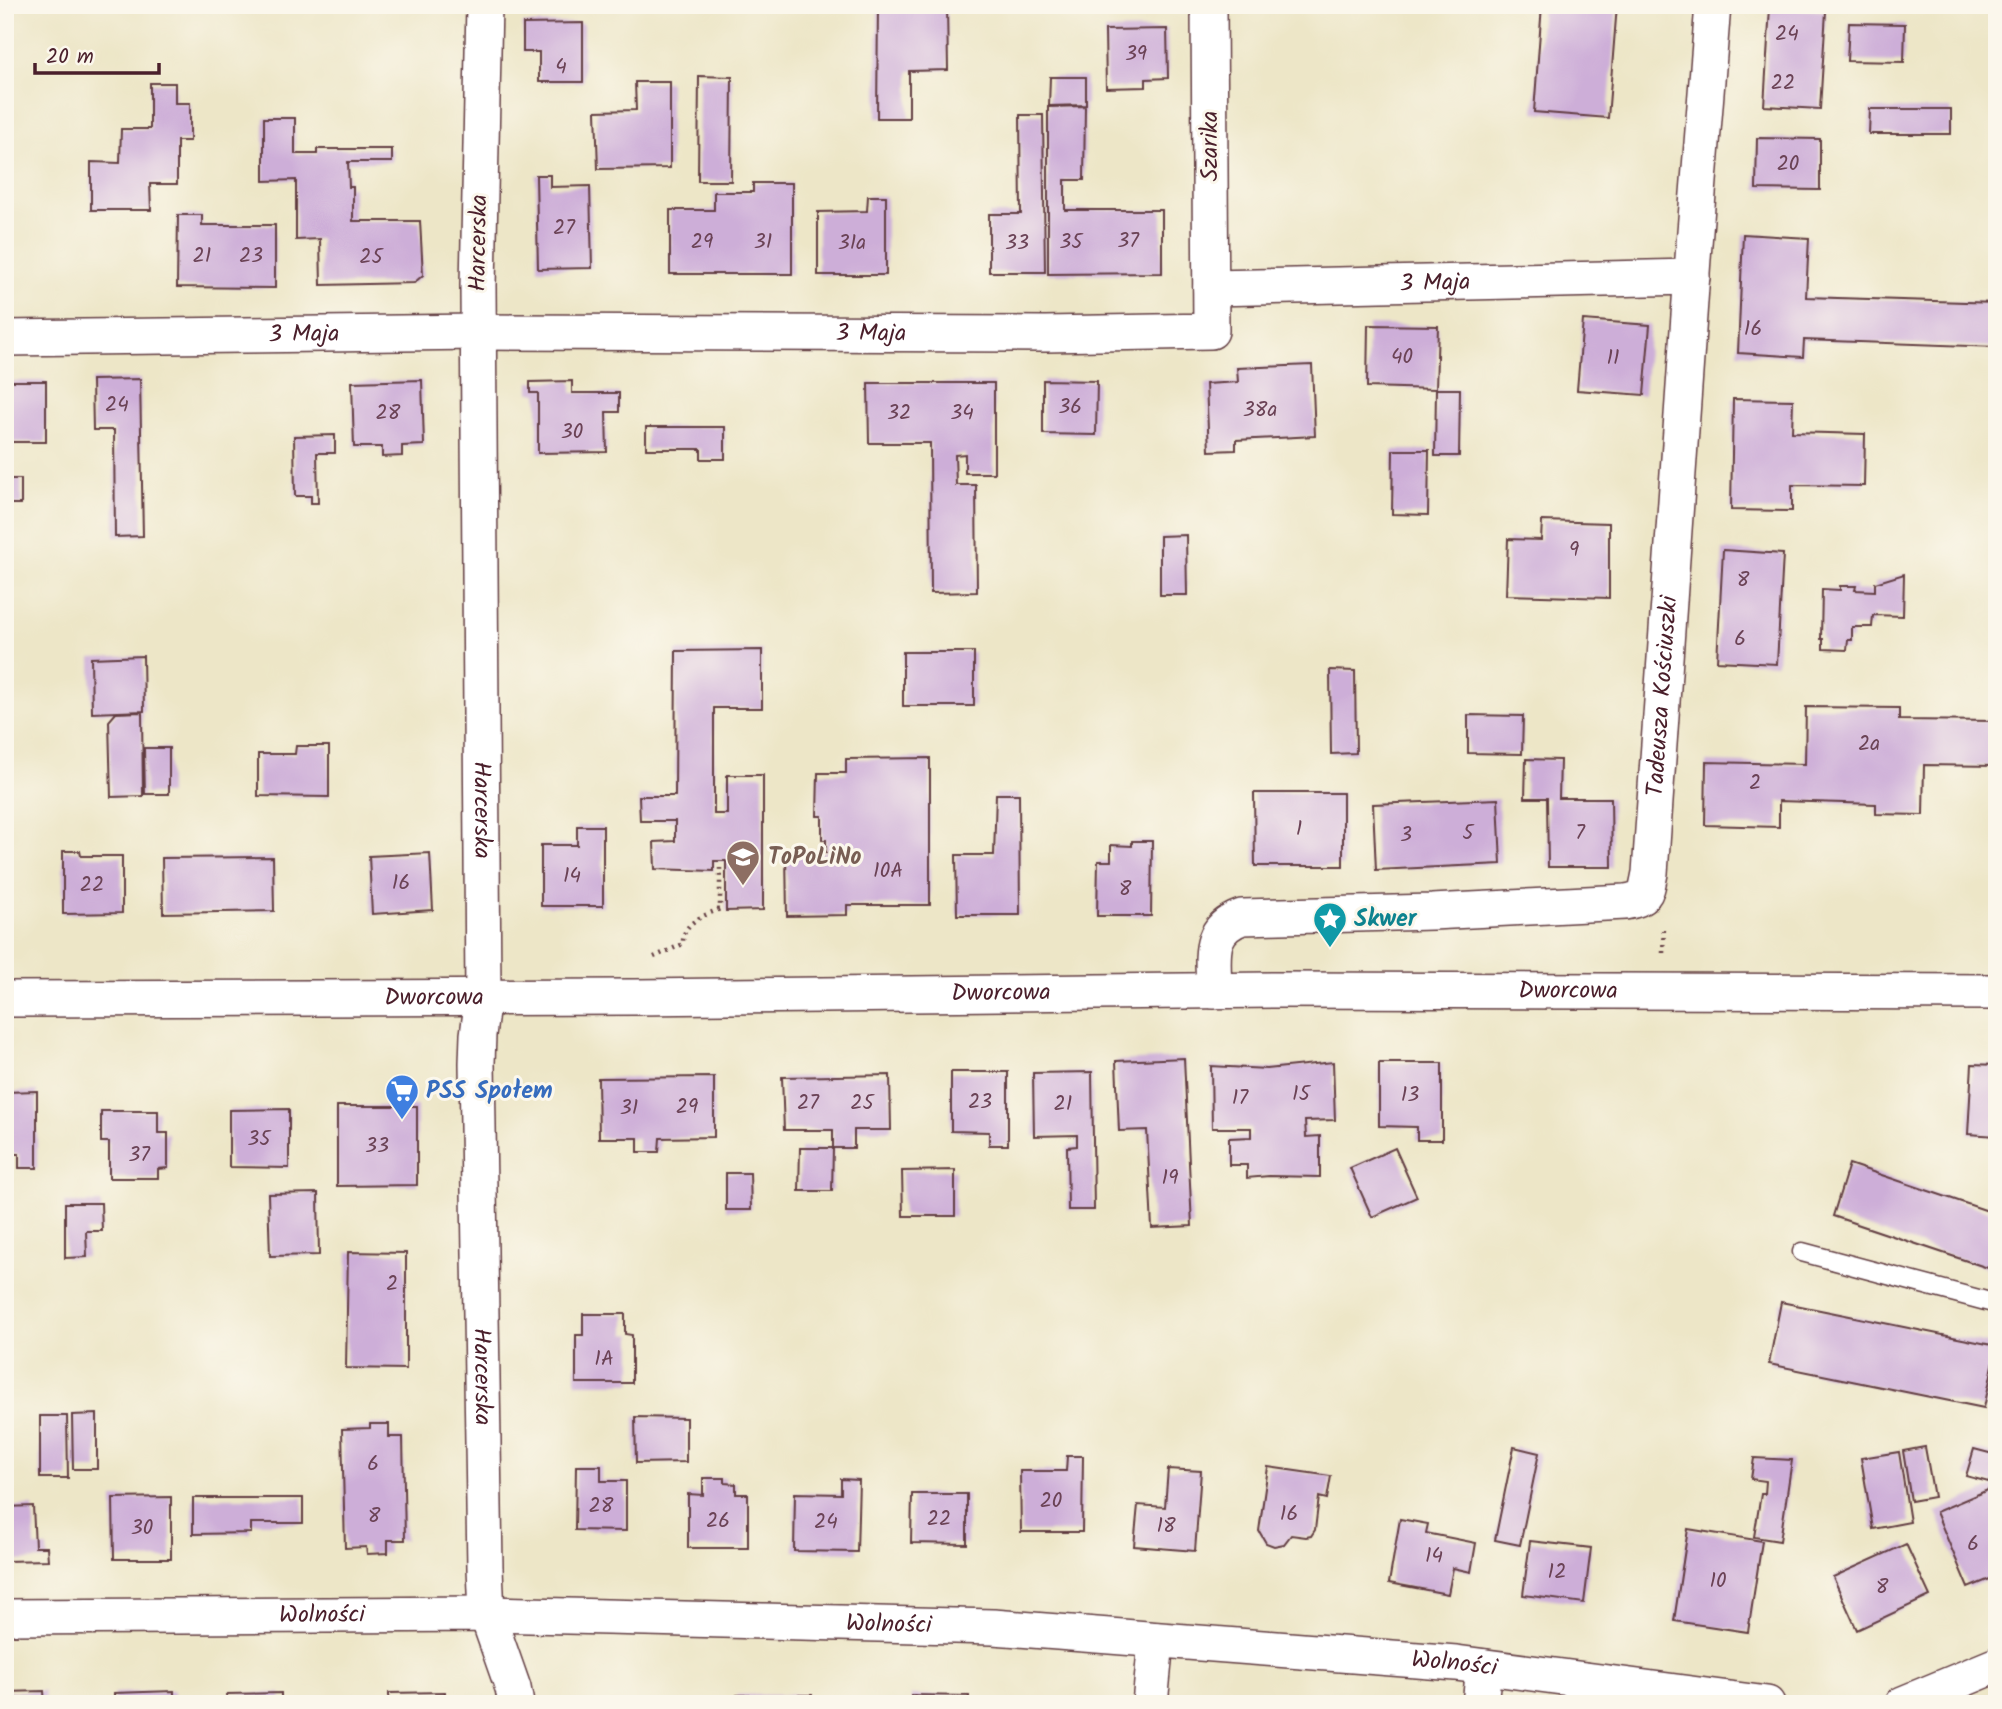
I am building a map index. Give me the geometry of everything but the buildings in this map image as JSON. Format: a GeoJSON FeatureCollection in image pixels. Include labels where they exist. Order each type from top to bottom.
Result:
{"type":"FeatureCollection","features":[{"type":"Feature","properties":{"kind":"street","name":"Harcerska"},"geometry":{"type":"LineString","coordinates":[[484,5],[478,332],[483,997],[477,1063],[487,1614],[516,1704]]}},
{"type":"Feature","properties":{"kind":"street","name":"Szarika"},"geometry":{"type":"LineString","coordinates":[[1209,5],[1210,288]]}},
{"type":"Feature","properties":{"kind":"street","name":"Tadeusza Kościuszki"},"geometry":{"type":"LineString","coordinates":[[1214,991],[1214,940],[1228,922],[1242,917],[1432,912],[1625,902],[1638,900],[1646,891],[1651,859],[1713,5]]}},
{"type":"Feature","properties":{"kind":"street","name":"3 Maja"},"geometry":{"type":"LineString","coordinates":[[5,338],[478,332],[1045,334],[1211,331],[1210,288],[1692,277]]}},
{"type":"Feature","properties":{"kind":"street","name":"Dworcowa"},"geometry":{"type":"LineString","coordinates":[[5,999],[1287,990],[1997,992]]}},
{"type":"Feature","properties":{"kind":"street","name":"Wolności"},"geometry":{"type":"LineString","coordinates":[[5,1617],[487,1614],[993,1627],[1456,1663],[1767,1704]]}},
{"type":"Feature","properties":{"kind":"street"},"geometry":{"type":"LineString","coordinates":[[1150,1704],[1156,1640]]}},
{"type":"Feature","properties":{"kind":"street"},"geometry":{"type":"LineString","coordinates":[[1903,1704],[1997,1665]]}},
{"type":"Feature","properties":{"kind":"street"},"geometry":{"type":"LineString","coordinates":[[1480,1704],[1484,1667]]}},
{"type":"Feature","properties":{"kind":"lane"},"geometry":{"type":"LineString","coordinates":[[1802,1252],[1997,1304]]}},
{"type":"Feature","properties":{"kind":"path"},"geometry":{"type":"LineString","coordinates":[[682,935],[686,927],[695,920],[720,909],[720,868]]}},
{"type":"Feature","properties":{"kind":"path"},"geometry":{"type":"LineString","coordinates":[[1663,959],[1664,921]]}},
{"type":"Feature","properties":{"kind":"place","name":"ToPoLiNo"},"geometry":{"type":"Point","coordinates":[743,887]}},
{"type":"Feature","properties":{"kind":"place","name":"Skwer"},"geometry":{"type":"Point","coordinates":[1330,949]}},
{"type":"Feature","properties":{"kind":"place","name":"PSS Społem"},"geometry":{"type":"Point","coordinates":[402,1121]}}]}
